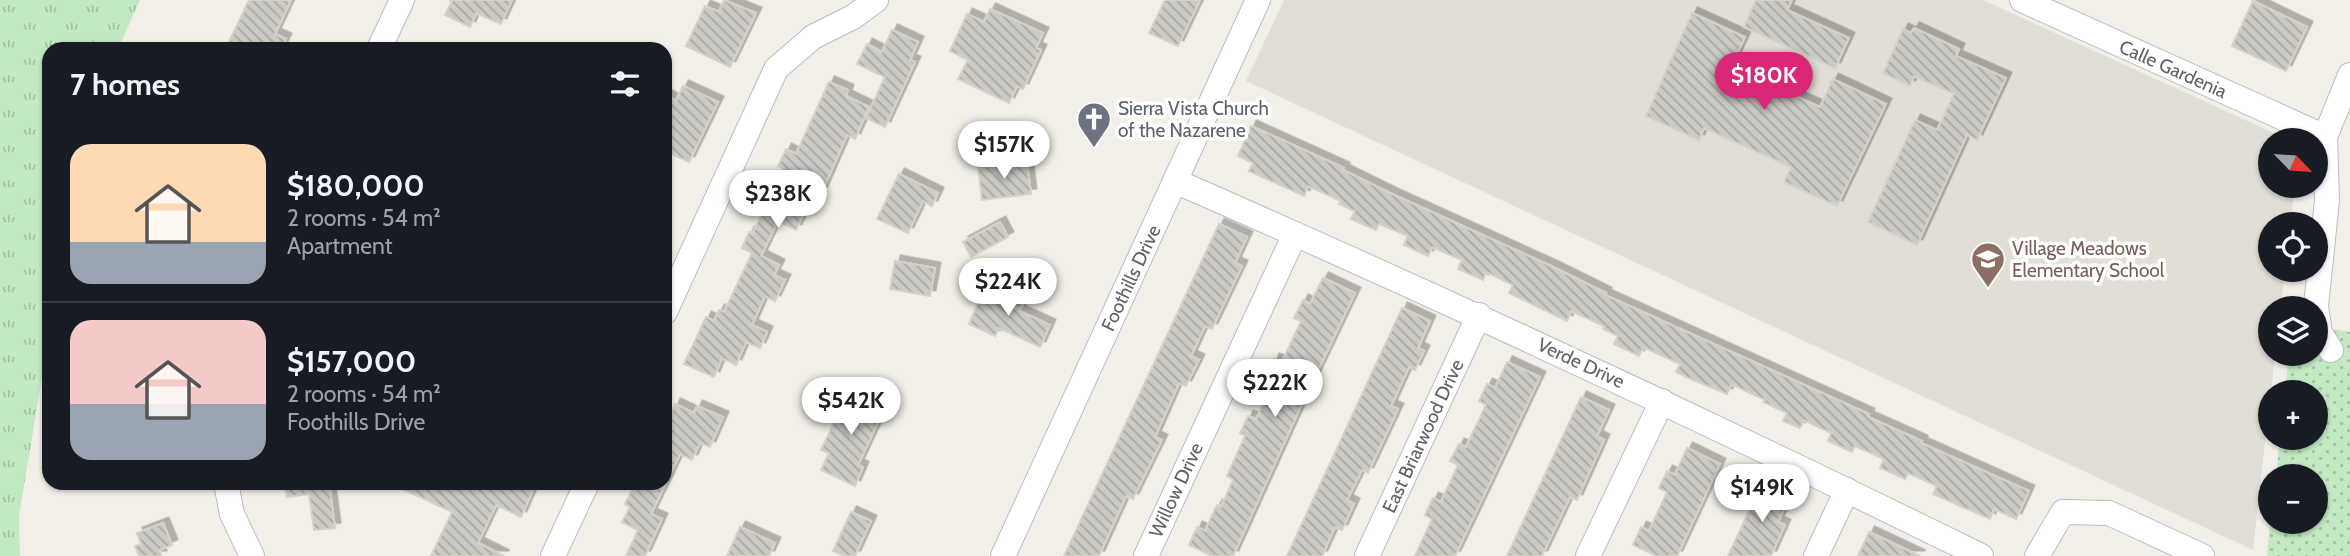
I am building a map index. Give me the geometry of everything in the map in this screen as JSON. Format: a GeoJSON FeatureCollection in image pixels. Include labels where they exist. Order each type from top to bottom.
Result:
{"type":"FeatureCollection","features":[{"type":"Feature","properties":{"kind":"street"},"geometry":{"type":"LineString","coordinates":[[382,42],[402,0]]}},
{"type":"Feature","properties":{"kind":"street"},"geometry":{"type":"LineString","coordinates":[[672,297],[776,69],[813,37],[853,18],[876,0]]}},
{"type":"Feature","properties":{"kind":"street","name":"Foothills Drive"},"geometry":{"type":"LineString","coordinates":[[1003,556],[1258,0]]}},
{"type":"Feature","properties":{"kind":"street","name":"Calle Gardenia"},"geometry":{"type":"LineString","coordinates":[[2022,0],[2307,128]]}},
{"type":"Feature","properties":{"kind":"street"},"geometry":{"type":"LineString","coordinates":[[2328,129],[2350,75]]}},
{"type":"Feature","properties":{"kind":"street","name":"Verde Drive"},"geometry":{"type":"LineString","coordinates":[[1175,181],[1479,315],[1981,556]]}},
{"type":"Feature","properties":{"kind":"street"},"geometry":{"type":"LineString","coordinates":[[2327,198],[2316,306],[2320,332],[2331,350]]}},
{"type":"Feature","properties":{"kind":"street","name":"Willow Drive"},"geometry":{"type":"LineString","coordinates":[[1146,556],[1295,234]]}},
{"type":"Feature","properties":{"kind":"street","name":"East Briarwood Drive"},"geometry":{"type":"LineString","coordinates":[[1367,556],[1479,315]]}},
{"type":"Feature","properties":{"kind":"street"},"geometry":{"type":"LineString","coordinates":[[1588,556],[1662,401]]}},
{"type":"Feature","properties":{"kind":"street"},"geometry":{"type":"LineString","coordinates":[[227,490],[232,514],[251,556]]}},
{"type":"Feature","properties":{"kind":"street"},"geometry":{"type":"LineString","coordinates":[[553,556],[584,490]]}},
{"type":"Feature","properties":{"kind":"street"},"geometry":{"type":"LineString","coordinates":[[1816,556],[1847,490]]}},
{"type":"Feature","properties":{"kind":"street"},"geometry":{"type":"LineString","coordinates":[[2037,556],[2063,512],[2109,513],[2202,556]]}},
{"type":"Feature","properties":{"kind":"shaded area","name":"Village Meadows Elementary School"},"geometry":{"type":"Polygon","coordinates":[[[1284,0],[1983,0],[2263,128],[2258,128],[2258,198],[2293,198],[2292,212],[2258,212],[2258,282],[2284,282],[2282,296],[2258,296],[2258,366],[2274,366],[2272,380],[2258,380],[2258,450],[2264,450],[2263,464],[2258,464],[2258,505],[2253,550],[1246,81],[1284,0]]]}},
{"type":"Feature","properties":{"kind":"green space"},"geometry":{"type":"Polygon","coordinates":[[[0,0],[140,0],[121,42],[42,42],[42,377],[19,516],[20,556],[0,556],[0,0]]]}},
{"type":"Feature","properties":{"kind":"green space"},"geometry":{"type":"Polygon","coordinates":[[[2328,328],[2350,332],[2350,556],[2267,555],[2269,534],[2328,534],[2328,464],[2277,464],[2279,450],[2328,450],[2328,380],[2286,380],[2288,366],[2328,366],[2328,328]]]}},
{"type":"Feature","properties":{"kind":"building"},"geometry":{"type":"Polygon","coordinates":[[[249,0],[291,0],[275,34],[286,39],[284,42],[229,42],[249,0]]]}},
{"type":"Feature","properties":{"kind":"building"},"geometry":{"type":"Polygon","coordinates":[[[449,0],[512,0],[501,24],[476,13],[470,27],[445,15],[452,1],[449,0]]]}},
{"type":"Feature","properties":{"kind":"building"},"geometry":{"type":"Polygon","coordinates":[[[724,0],[756,13],[730,67],[686,46],[705,6],[719,12],[724,0]]]}},
{"type":"Feature","properties":{"kind":"building"},"geometry":{"type":"Polygon","coordinates":[[[1165,0],[1200,0],[1178,46],[1149,33],[1165,0]]]}},
{"type":"Feature","properties":{"kind":"building"},"geometry":{"type":"Polygon","coordinates":[[[1756,0],[1792,0],[1787,10],[1849,38],[1835,68],[1744,27],[1756,0]]]}},
{"type":"Feature","properties":{"kind":"building"},"geometry":{"type":"Polygon","coordinates":[[[2253,1],[2307,27],[2286,71],[2232,46],[2253,1]]]}},
{"type":"Feature","properties":{"kind":"building"},"geometry":{"type":"Polygon","coordinates":[[[990,9],[1043,33],[1036,48],[1041,50],[1023,89],[1017,86],[1009,103],[958,79],[968,60],[950,51],[967,14],[984,22],[990,9]]]}},
{"type":"Feature","properties":{"kind":"building"},"geometry":{"type":"Polygon","coordinates":[[[1692,13],[1745,37],[1731,67],[1820,107],[1833,79],[1886,104],[1837,206],[1784,182],[1791,167],[1704,128],[1699,140],[1646,116],[1692,13]]]}},
{"type":"Feature","properties":{"kind":"building"},"geometry":{"type":"Polygon","coordinates":[[[1914,28],[1959,49],[1956,56],[2006,78],[1977,140],[1967,135],[1917,245],[1868,222],[1915,120],[1937,130],[1954,94],[1914,76],[1910,86],[1883,73],[1903,29],[1911,33],[1914,28]]]}},
{"type":"Feature","properties":{"kind":"building"},"geometry":{"type":"Polygon","coordinates":[[[892,30],[918,42],[910,60],[915,62],[885,127],[866,118],[885,77],[857,64],[867,44],[882,52],[892,30]]]}},
{"type":"Feature","properties":{"kind":"building"},"geometry":{"type":"Polygon","coordinates":[[[829,82],[848,90],[846,96],[869,107],[855,139],[847,135],[822,192],[815,189],[796,230],[778,221],[761,256],[779,265],[774,275],[785,280],[775,301],[765,296],[752,325],[767,332],[760,348],[746,342],[736,365],[722,358],[714,377],[684,364],[706,317],[714,321],[719,310],[724,312],[752,253],[742,248],[749,232],[753,233],[783,168],[778,166],[786,149],[796,154],[829,82]]]}},
{"type":"Feature","properties":{"kind":"building"},"geometry":{"type":"Polygon","coordinates":[[[683,86],[718,102],[689,162],[672,154],[672,99],[676,101],[683,86]]]}},
{"type":"Feature","properties":{"kind":"building"},"geometry":{"type":"Polygon","coordinates":[[[1251,126],[1551,266],[1606,293],[1605,295],[1869,414],[1868,417],[1922,441],[1921,443],[2029,491],[2016,519],[1994,509],[1990,519],[1933,494],[1937,486],[1908,473],[1905,479],[1880,468],[1884,459],[1855,446],[1852,452],[1828,441],[1831,433],[1804,420],[1800,428],[1783,421],[1787,413],[1763,402],[1765,400],[1731,384],[1727,394],[1693,380],[1676,372],[1680,364],[1643,347],[1639,356],[1614,344],[1618,336],[1603,329],[1604,326],[1571,311],[1567,321],[1509,293],[1513,285],[1486,272],[1483,280],[1458,269],[1462,260],[1432,247],[1428,256],[1404,245],[1408,236],[1379,224],[1376,230],[1351,219],[1355,211],[1339,204],[1341,201],[1308,186],[1304,196],[1249,171],[1253,163],[1238,156],[1251,126]]]}},
{"type":"Feature","properties":{"kind":"building"},"geometry":{"type":"Polygon","coordinates":[[[1027,162],[1031,194],[982,200],[978,167],[1027,162]]]}},
{"type":"Feature","properties":{"kind":"building"},"geometry":{"type":"Polygon","coordinates":[[[899,174],[938,193],[932,206],[923,201],[908,233],[877,219],[899,174]]]}},
{"type":"Feature","properties":{"kind":"building"},"geometry":{"type":"Polygon","coordinates":[[[1000,222],[1008,237],[971,257],[963,242],[1000,222]]]}},
{"type":"Feature","properties":{"kind":"building"},"geometry":{"type":"Polygon","coordinates":[[[1219,224],[1247,237],[1235,263],[1242,266],[1212,329],[1205,326],[1191,356],[1199,360],[1186,386],[1179,383],[1155,437],[1162,440],[1133,499],[1126,496],[1099,556],[1064,556],[1219,224]]]}},
{"type":"Feature","properties":{"kind":"building"},"geometry":{"type":"Polygon","coordinates":[[[895,261],[935,268],[930,296],[890,289],[895,261]]]}},
{"type":"Feature","properties":{"kind":"building"},"geometry":{"type":"Polygon","coordinates":[[[1323,278],[1355,293],[1233,556],[1212,556],[1189,545],[1197,527],[1205,531],[1217,505],[1221,507],[1233,480],[1227,476],[1245,436],[1240,433],[1248,416],[1256,419],[1275,381],[1266,376],[1274,359],[1282,362],[1301,321],[1294,318],[1303,300],[1310,304],[1323,278]]]}},
{"type":"Feature","properties":{"kind":"building"},"geometry":{"type":"Polygon","coordinates":[[[996,289],[1024,302],[1019,311],[1050,325],[1040,347],[999,328],[995,336],[969,324],[982,294],[991,298],[996,289]]]}},
{"type":"Feature","properties":{"kind":"building"},"geometry":{"type":"Polygon","coordinates":[[[1402,308],[1430,321],[1418,348],[1424,351],[1415,370],[1409,367],[1391,406],[1398,409],[1368,473],[1362,470],[1347,500],[1354,504],[1342,530],[1335,527],[1322,556],[1287,556],[1402,308]]]}},
{"type":"Feature","properties":{"kind":"building"},"geometry":{"type":"Polygon","coordinates":[[[1507,362],[1540,377],[1486,491],[1455,556],[1415,556],[1432,519],[1425,515],[1433,498],[1441,502],[1458,465],[1450,461],[1459,444],[1466,447],[1486,405],[1479,401],[1487,384],[1495,388],[1507,362]]]}},
{"type":"Feature","properties":{"kind":"building"},"geometry":{"type":"Polygon","coordinates":[[[849,390],[885,407],[858,465],[863,467],[855,486],[821,470],[829,453],[821,450],[849,390]]]}},
{"type":"Feature","properties":{"kind":"building"},"geometry":{"type":"Polygon","coordinates":[[[1581,397],[1609,410],[1597,436],[1604,440],[1577,500],[1570,497],[1542,556],[1507,556],[1581,397]]]}},
{"type":"Feature","properties":{"kind":"building"},"geometry":{"type":"Polygon","coordinates":[[[675,404],[694,413],[697,406],[723,417],[710,447],[700,443],[692,460],[680,454],[672,471],[672,411],[675,404]]]}},
{"type":"Feature","properties":{"kind":"building"},"geometry":{"type":"Polygon","coordinates":[[[1687,448],[1720,464],[1677,556],[1657,556],[1633,545],[1641,527],[1649,531],[1667,492],[1659,488],[1667,471],[1675,475],[1687,448]]]}},
{"type":"Feature","properties":{"kind":"building"},"geometry":{"type":"Polygon","coordinates":[[[1762,483],[1790,495],[1778,522],[1785,525],[1771,556],[1728,556],[1762,483]]]}},
{"type":"Feature","properties":{"kind":"building"},"geometry":{"type":"Polygon","coordinates":[[[286,490],[330,490],[335,528],[314,530],[309,494],[287,497],[286,490]]]}},
{"type":"Feature","properties":{"kind":"building"},"geometry":{"type":"Polygon","coordinates":[[[405,490],[533,490],[521,517],[496,505],[478,543],[504,556],[431,556],[452,512],[405,490]]]}},
{"type":"Feature","properties":{"kind":"building"},"geometry":{"type":"Polygon","coordinates":[[[632,490],[663,490],[651,514],[662,519],[645,556],[626,556],[638,530],[622,522],[630,507],[625,504],[632,490]]]}},
{"type":"Feature","properties":{"kind":"building"},"geometry":{"type":"Polygon","coordinates":[[[851,512],[871,521],[855,556],[845,556],[833,551],[851,512]]]}},
{"type":"Feature","properties":{"kind":"building"},"geometry":{"type":"Polygon","coordinates":[[[163,523],[172,545],[159,550],[161,556],[139,556],[135,546],[141,544],[137,533],[163,523]]]}},
{"type":"Feature","properties":{"kind":"building"},"geometry":{"type":"Polygon","coordinates":[[[740,527],[775,543],[769,556],[727,556],[740,527]]]}},
{"type":"Feature","properties":{"kind":"building"},"geometry":{"type":"Polygon","coordinates":[[[1869,532],[1920,556],[1858,556],[1869,532]]]}},
{"type":"Feature","properties":{"kind":"place","name":"Sierra Vista Church of the Nazarene"},"geometry":{"type":"Point","coordinates":[1094,149]}},
{"type":"Feature","properties":{"kind":"place","name":"Village Meadows Elementary School"},"geometry":{"type":"Point","coordinates":[1988,289]}}]}
